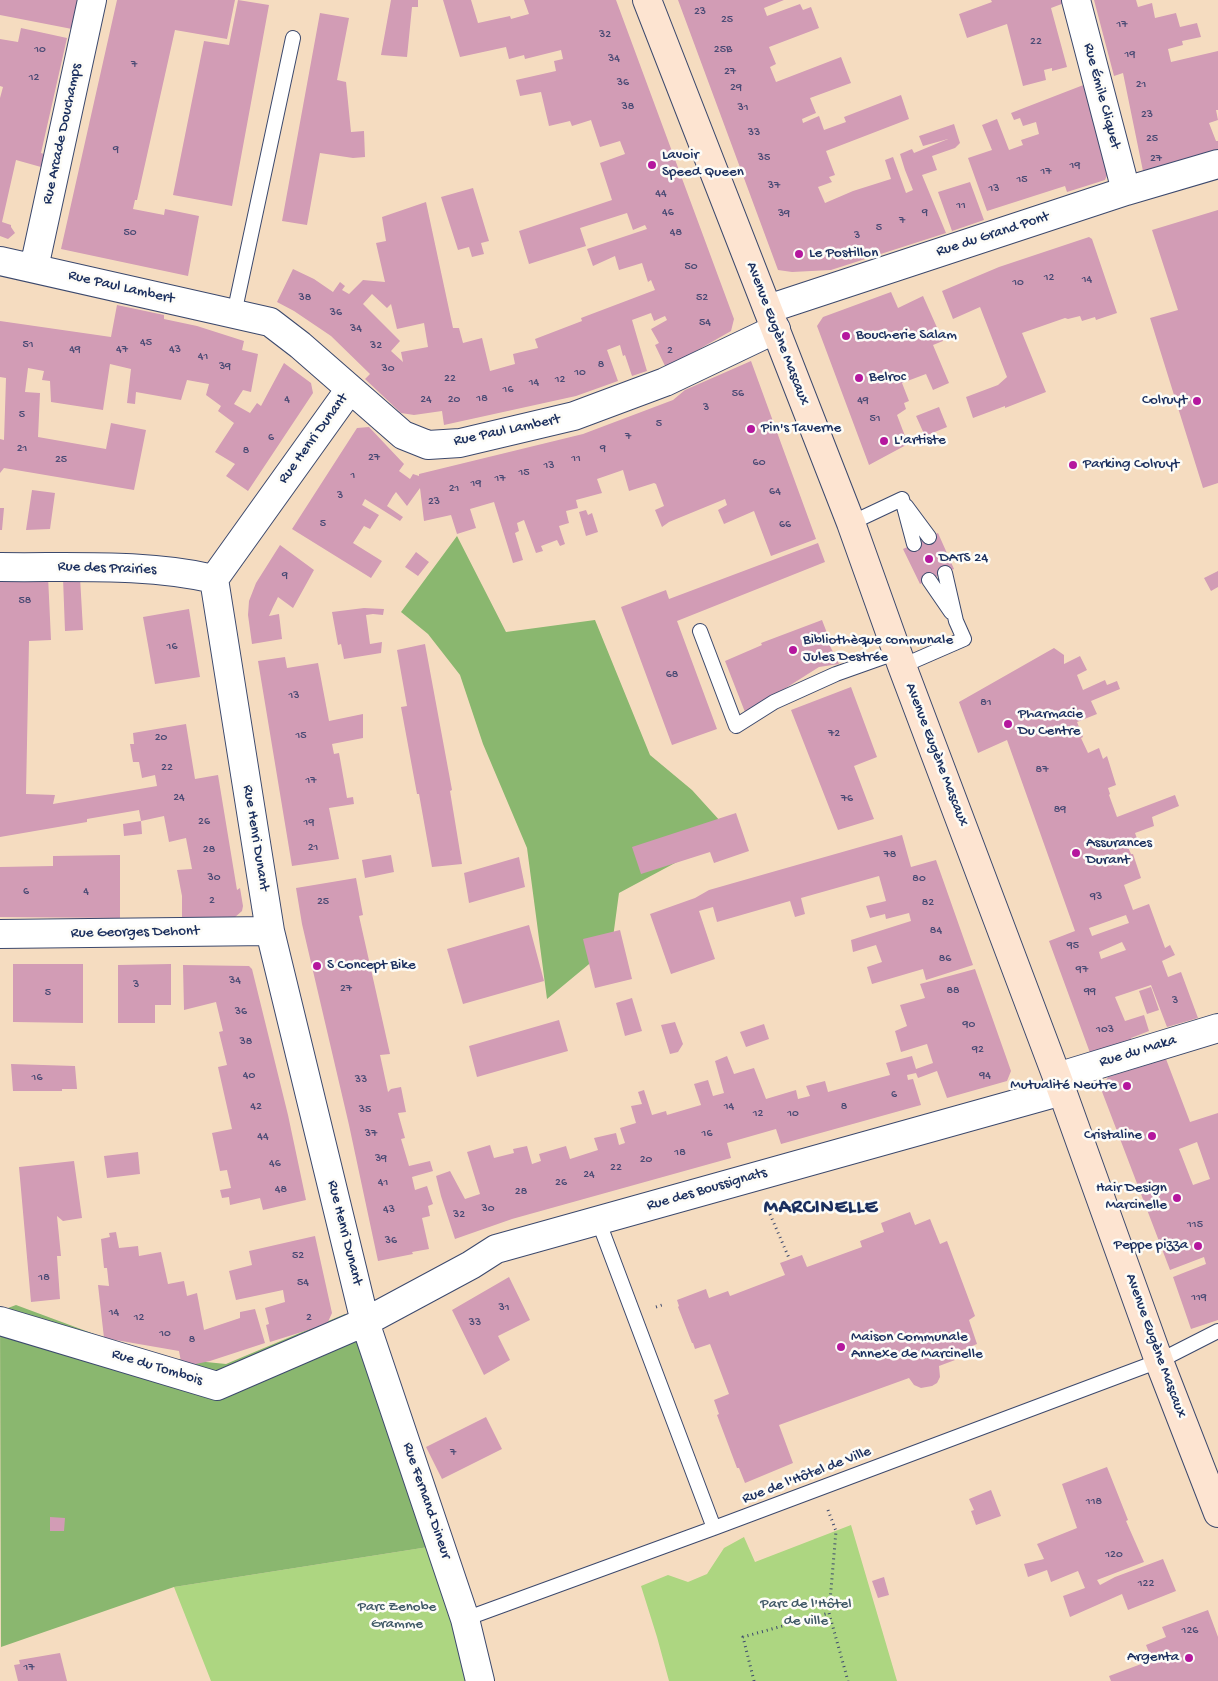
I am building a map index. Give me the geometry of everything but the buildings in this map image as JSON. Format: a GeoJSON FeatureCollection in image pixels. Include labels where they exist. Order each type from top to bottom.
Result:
{"type":"FeatureCollection","features":[{"type":"Feature","properties":{"kind":"main road","name":"Avenue Eugène Mascaux"},"geometry":{"type":"LineString","coordinates":[[647,0],[851,523],[1059,1084],[1159,1361],[1218,1513]]}},
{"type":"Feature","properties":{"kind":"street","name":"Rue Arcade Douchamps"},"geometry":{"type":"LineString","coordinates":[[34,268],[92,0]]}},
{"type":"Feature","properties":{"kind":"street","name":"Rue Émile Cliquet"},"geometry":{"type":"LineString","coordinates":[[1076,0],[1126,192]]}},
{"type":"Feature","properties":{"kind":"street","name":"Rue du Grand Pont"},"geometry":{"type":"LineString","coordinates":[[772,319],[1126,192],[1218,164]]}},
{"type":"Feature","properties":{"kind":"street","name":"Rue Paul Lambert"},"geometry":{"type":"LineString","coordinates":[[0,262],[34,268],[270,322],[300,345],[403,435],[428,444],[460,443],[574,416],[665,382],[772,319]]}},
{"type":"Feature","properties":{"kind":"street","name":"Rue Henri Dunant"},"geometry":{"type":"LineString","coordinates":[[350,389],[214,580],[270,931],[365,1322]]}},
{"type":"Feature","properties":{"kind":"street","name":"Rue des Prairies"},"geometry":{"type":"LineString","coordinates":[[0,567],[109,568],[186,572],[214,580]]}},
{"type":"Feature","properties":{"kind":"street","name":"Rue Georges Dehont"},"geometry":{"type":"LineString","coordinates":[[0,934],[270,931]]}},
{"type":"Feature","properties":{"kind":"street","name":"Rue du Maka"},"geometry":{"type":"LineString","coordinates":[[1059,1084],[1218,1028]]}},
{"type":"Feature","properties":{"kind":"street","name":"Rue des Boussignats"},"geometry":{"type":"LineString","coordinates":[[365,1322],[471,1265],[496,1249],[1059,1084]]}},
{"type":"Feature","properties":{"kind":"street","name":"Rue du Tombois"},"geometry":{"type":"LineString","coordinates":[[0,1321],[217,1386],[365,1322]]}},
{"type":"Feature","properties":{"kind":"street","name":"Rue Fernand Dineur"},"geometry":{"type":"LineString","coordinates":[[365,1322],[465,1618],[480,1681]]}},
{"type":"Feature","properties":{"kind":"lane"},"geometry":{"type":"LineString","coordinates":[[234,314],[292,38]]}},
{"type":"Feature","properties":{"kind":"lane"},"geometry":{"type":"LineString","coordinates":[[851,523],[902,499]]}},
{"type":"Feature","properties":{"kind":"lane"},"geometry":{"type":"LineString","coordinates":[[902,499],[929,537]]}},
{"type":"Feature","properties":{"kind":"lane"},"geometry":{"type":"LineString","coordinates":[[902,499],[914,544]]}},
{"type":"Feature","properties":{"kind":"lane"},"geometry":{"type":"LineString","coordinates":[[945,573],[956,621]]}},
{"type":"Feature","properties":{"kind":"lane"},"geometry":{"type":"LineString","coordinates":[[700,631],[736,726],[774,702],[836,674],[900,659],[964,639],[956,621],[930,580]]}},
{"type":"Feature","properties":{"kind":"lane"},"geometry":{"type":"LineString","coordinates":[[598,1220],[714,1528]]}},
{"type":"Feature","properties":{"kind":"lane","name":"Rue de l'Hôtel de Ville"},"geometry":{"type":"LineString","coordinates":[[465,1618],[714,1528],[1159,1361],[1218,1331]]}},
{"type":"Feature","properties":{"kind":"path"},"geometry":{"type":"LineString","coordinates":[[764,1202],[789,1258]]}},
{"type":"Feature","properties":{"kind":"path"},"geometry":{"type":"LineString","coordinates":[[821,1488],[836,1531],[829,1613],[848,1681]]}},
{"type":"Feature","properties":{"kind":"path"},"geometry":{"type":"LineString","coordinates":[[754,1681],[743,1637],[829,1613]]}},
{"type":"Feature","properties":{"kind":"green space"},"geometry":{"type":"Polygon","coordinates":[[[457,536],[506,632],[595,620],[650,755],[692,790],[731,833],[619,893],[612,945],[547,999],[527,848],[483,744],[460,675],[428,634],[401,612],[457,536]]]}},
{"type":"Feature","properties":{"kind":"green space"},"geometry":{"type":"Polygon","coordinates":[[[16,1305],[156,1357],[226,1364],[345,1314],[367,1324],[441,1545],[174,1587],[1,1647],[0,1311],[16,1305]]]}},
{"type":"Feature","properties":{"kind":"green space","name":"Parc de l'Hôtel de ville"},"geometry":{"type":"Polygon","coordinates":[[[851,1525],[897,1681],[669,1681],[641,1586],[668,1575],[688,1582],[707,1574],[724,1548],[744,1537],[755,1562],[851,1525]]]}},
{"type":"Feature","properties":{"kind":"green space","name":"Parc Zenobe Gramme"},"geometry":{"type":"Polygon","coordinates":[[[441,1545],[480,1681],[211,1681],[174,1587],[441,1545]]]}},
{"type":"Feature","properties":{"kind":"place","name":"Lavoir Speed Queen"},"geometry":{"type":"Point","coordinates":[652,165]}},
{"type":"Feature","properties":{"kind":"place","name":"Le Postillon"},"geometry":{"type":"Point","coordinates":[799,254]}},
{"type":"Feature","properties":{"kind":"place","name":"Boucherie Salam"},"geometry":{"type":"Point","coordinates":[846,336]}},
{"type":"Feature","properties":{"kind":"place","name":"Belroc"},"geometry":{"type":"Point","coordinates":[859,378]}},
{"type":"Feature","properties":{"kind":"place","name":"Colruyt"},"geometry":{"type":"Point","coordinates":[1197,401]}},
{"type":"Feature","properties":{"kind":"place","name":"Pin's Taverne"},"geometry":{"type":"Point","coordinates":[751,429]}},
{"type":"Feature","properties":{"kind":"place","name":"L'artiste"},"geometry":{"type":"Point","coordinates":[884,441]}},
{"type":"Feature","properties":{"kind":"place","name":"Parking Colruyt"},"geometry":{"type":"Point","coordinates":[1073,465]}},
{"type":"Feature","properties":{"kind":"place","name":"DATS 24"},"geometry":{"type":"Point","coordinates":[929,559]}},
{"type":"Feature","properties":{"kind":"place","name":"Bibliothèque communale Jules Destrée"},"geometry":{"type":"Point","coordinates":[793,650]}},
{"type":"Feature","properties":{"kind":"place","name":"Pharmacie Du Centre"},"geometry":{"type":"Point","coordinates":[1008,724]}},
{"type":"Feature","properties":{"kind":"place","name":"Assurances Durant"},"geometry":{"type":"Point","coordinates":[1076,853]}},
{"type":"Feature","properties":{"kind":"place","name":"S Concept Bike"},"geometry":{"type":"Point","coordinates":[317,966]}},
{"type":"Feature","properties":{"kind":"place","name":"Mutualité Neutre"},"geometry":{"type":"Point","coordinates":[1127,1086]}},
{"type":"Feature","properties":{"kind":"place","name":"Cristaline"},"geometry":{"type":"Point","coordinates":[1152,1136]}},
{"type":"Feature","properties":{"kind":"place","name":"Hair Design Marcinelle"},"geometry":{"type":"Point","coordinates":[1177,1198]}},
{"type":"Feature","properties":{"kind":"place","name":"Peppe pizza"},"geometry":{"type":"Point","coordinates":[1198,1246]}},
{"type":"Feature","properties":{"kind":"place","name":"Maison Communale Annexe de Marcinelle"},"geometry":{"type":"Point","coordinates":[841,1347]}},
{"type":"Feature","properties":{"kind":"place","name":"Argenta"},"geometry":{"type":"Point","coordinates":[1189,1658]}},
{"type":"Feature","properties":{"kind":"district","name":"MARCINELLE"},"geometry":{"type":"Point","coordinates":[821,1209]}}]}
